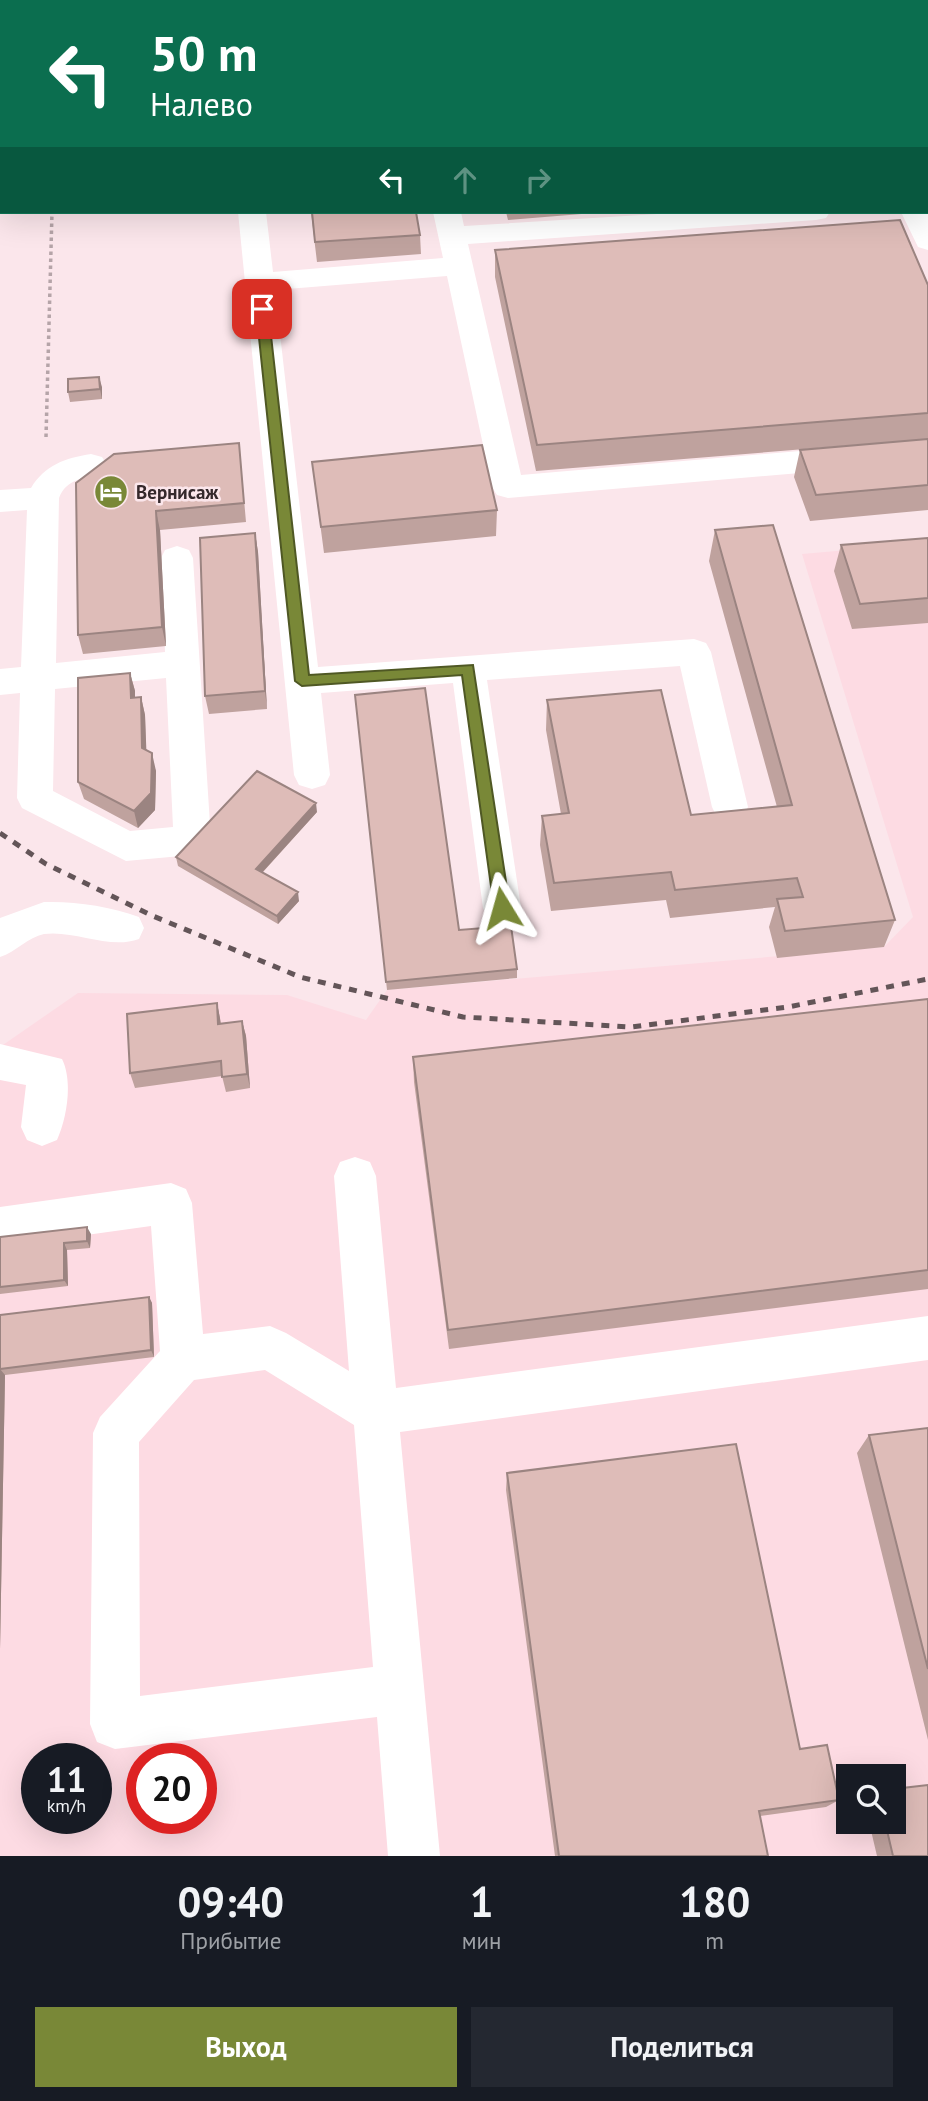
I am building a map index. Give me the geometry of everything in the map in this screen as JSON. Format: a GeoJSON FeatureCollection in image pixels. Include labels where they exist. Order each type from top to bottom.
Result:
{"type":"FeatureCollection","features":[{"type":"Feature","properties":{"kind":"lane"},"geometry":{"type":"LineString","coordinates":[[252,214],[312,775]]}},
{"type":"Feature","properties":{"kind":"lane"},"geometry":{"type":"LineString","coordinates":[[755,214],[449,224],[508,487],[928,451]]}},
{"type":"Feature","properties":{"kind":"lane"},"geometry":{"type":"LineString","coordinates":[[916,214],[928,242]]}},
{"type":"Feature","properties":{"kind":"lane"},"geometry":{"type":"LineString","coordinates":[[259,282],[458,266]]}},
{"type":"Feature","properties":{"kind":"lane"},"geometry":{"type":"LineString","coordinates":[[91,465],[59,475],[46,490],[44,498],[34,798],[126,846],[192,840],[177,558]]}},
{"type":"Feature","properties":{"kind":"lane"},"geometry":{"type":"LineString","coordinates":[[0,501],[44,498]]}},
{"type":"Feature","properties":{"kind":"lane"},"geometry":{"type":"LineString","coordinates":[[302,681],[694,652],[730,807]]}},
{"type":"Feature","properties":{"kind":"lane"},"geometry":{"type":"LineString","coordinates":[[0,682],[182,663]]}},
{"type":"Feature","properties":{"kind":"lane"},"geometry":{"type":"LineString","coordinates":[[468,669],[502,908]]}},
{"type":"Feature","properties":{"kind":"lane"},"geometry":{"type":"LineString","coordinates":[[0,941],[22,923],[39,917],[57,916],[125,928]]}},
{"type":"Feature","properties":{"kind":"lane"},"geometry":{"type":"LineString","coordinates":[[0,1062],[48,1072],[42,1127]]}},
{"type":"Feature","properties":{"kind":"lane"},"geometry":{"type":"LineString","coordinates":[[355,1176],[414,1856]]}},
{"type":"Feature","properties":{"kind":"lane"},"geometry":{"type":"LineString","coordinates":[[0,1227],[171,1203],[183,1359]]}},
{"type":"Feature","properties":{"kind":"lane"},"geometry":{"type":"LineString","coordinates":[[400,1689],[116,1724],[116,1433],[183,1359],[270,1348],[376,1413],[928,1338]]}},
{"type":"Feature","properties":{"kind":"path"},"geometry":{"type":"LineString","coordinates":[[46,437],[52,214]]}},
{"type":"Feature","properties":{"kind":"shaded area"},"geometry":{"type":"Polygon","coordinates":[[[928,543],[928,1856],[0,1856],[0,1047],[78,993],[287,995],[366,1020],[387,990],[884,947],[913,917],[802,554],[928,543]]]}},
{"type":"Feature","properties":{"kind":"building"},"geometry":{"type":"Polygon","coordinates":[[[312,214],[416,214],[420,235],[315,242],[312,214]]]}},
{"type":"Feature","properties":{"kind":"building"},"geometry":{"type":"Polygon","coordinates":[[[900,220],[928,285],[928,413],[537,445],[495,250],[900,220]]]}},
{"type":"Feature","properties":{"kind":"building"},"geometry":{"type":"Polygon","coordinates":[[[99,377],[100,389],[68,392],[68,379],[99,377]]]}},
{"type":"Feature","properties":{"kind":"building"},"geometry":{"type":"Polygon","coordinates":[[[928,439],[928,485],[816,495],[800,450],[928,439]]]}},
{"type":"Feature","properties":{"kind":"building"},"geometry":{"type":"Polygon","coordinates":[[[239,443],[244,503],[156,511],[162,627],[78,635],[76,483],[114,454],[239,443]]]}},
{"type":"Feature","properties":{"kind":"building"},"geometry":{"type":"Polygon","coordinates":[[[482,445],[497,510],[321,527],[312,462],[482,445]]]}},
{"type":"Feature","properties":{"kind":"building"},"geometry":{"type":"Polygon","coordinates":[[[773,525],[895,920],[785,931],[777,899],[803,897],[797,878],[675,890],[671,872],[554,883],[542,816],[569,813],[547,700],[661,690],[691,815],[792,805],[715,530],[773,525]]]}},
{"type":"Feature","properties":{"kind":"building"},"geometry":{"type":"Polygon","coordinates":[[[255,533],[265,691],[205,696],[200,538],[255,533]]]}},
{"type":"Feature","properties":{"kind":"building"},"geometry":{"type":"Polygon","coordinates":[[[928,538],[928,598],[860,604],[841,545],[928,538]]]}},
{"type":"Feature","properties":{"kind":"building"},"geometry":{"type":"Polygon","coordinates":[[[130,673],[131,698],[141,697],[142,748],[152,753],[151,793],[134,811],[78,782],[78,678],[130,673]]]}},
{"type":"Feature","properties":{"kind":"building"},"geometry":{"type":"Polygon","coordinates":[[[425,688],[459,930],[511,926],[517,969],[386,982],[355,695],[425,688]]]}},
{"type":"Feature","properties":{"kind":"building"},"geometry":{"type":"Polygon","coordinates":[[[257,771],[316,803],[256,869],[298,892],[277,916],[176,857],[257,771]]]}},
{"type":"Feature","properties":{"kind":"building"},"geometry":{"type":"Polygon","coordinates":[[[928,999],[928,1270],[448,1330],[413,1057],[928,999]]]}},
{"type":"Feature","properties":{"kind":"building"},"geometry":{"type":"Polygon","coordinates":[[[217,1003],[218,1024],[242,1021],[247,1074],[222,1077],[221,1061],[130,1073],[127,1014],[217,1003]]]}},
{"type":"Feature","properties":{"kind":"building"},"geometry":{"type":"Polygon","coordinates":[[[87,1227],[87,1241],[64,1243],[64,1280],[0,1287],[0,1237],[87,1227]]]}},
{"type":"Feature","properties":{"kind":"building"},"geometry":{"type":"Polygon","coordinates":[[[149,1297],[151,1350],[0,1369],[0,1315],[149,1297]]]}},
{"type":"Feature","properties":{"kind":"building"},"geometry":{"type":"Polygon","coordinates":[[[928,1428],[928,1669],[869,1435],[928,1428]]]}},
{"type":"Feature","properties":{"kind":"building"},"geometry":{"type":"Polygon","coordinates":[[[736,1444],[800,1749],[827,1745],[836,1786],[836,1800],[759,1811],[768,1856],[559,1856],[507,1473],[736,1444]]]}},
{"type":"Feature","properties":{"kind":"building"},"geometry":{"type":"Polygon","coordinates":[[[928,1785],[928,1856],[893,1856],[888,1834],[906,1834],[906,1788],[928,1785]]]}},
{"type":"Feature","properties":{"kind":"railway"},"geometry":{"type":"LineString","coordinates":[[0,833],[46,864],[153,916],[300,977],[463,1017],[631,1027],[788,1007],[928,979]]}},
{"type":"Feature","properties":{"kind":"place","name":"Вернисаж"},"geometry":{"type":"Point","coordinates":[111,492]}},
{"type":"Feature","properties":{"kind":"route"},"geometry":{"type":"LineString","coordinates":[[262,309],[302,681],[468,669],[502,908]]}}]}
